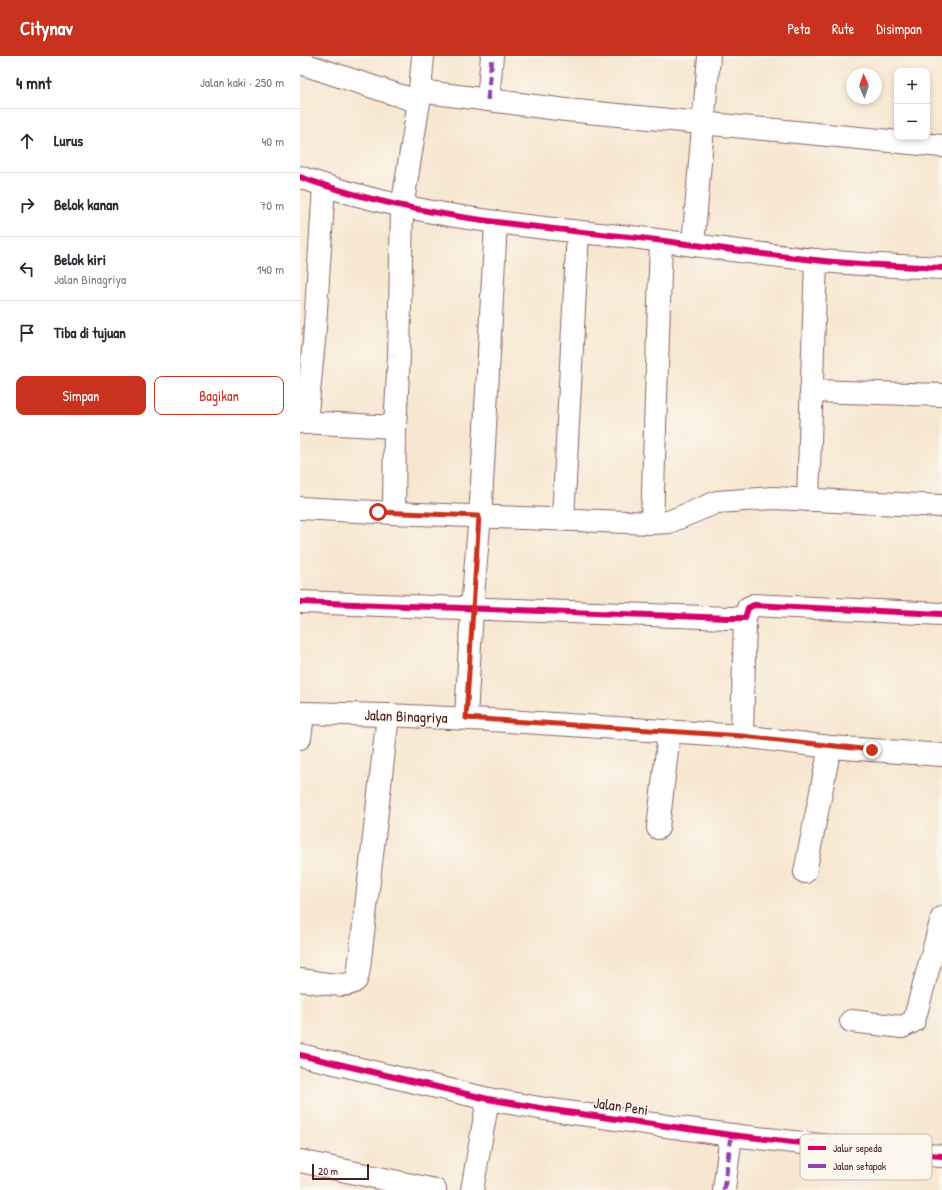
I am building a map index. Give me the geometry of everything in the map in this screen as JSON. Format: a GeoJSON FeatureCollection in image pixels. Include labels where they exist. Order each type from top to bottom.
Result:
{"type":"FeatureCollection","features":[{"type":"Feature","properties":{"kind":"street"},"geometry":{"type":"LineString","coordinates":[[394,506],[402,208],[419,97],[423,56]]}},
{"type":"Feature","properties":{"kind":"street"},"geometry":{"type":"LineString","coordinates":[[488,100],[492,56]]}},
{"type":"Feature","properties":{"kind":"street"},"geometry":{"type":"LineString","coordinates":[[693,245],[705,122],[709,56]]}},
{"type":"Feature","properties":{"kind":"street"},"geometry":{"type":"LineString","coordinates":[[300,63],[419,97],[488,100],[566,110],[705,122],[942,146]]}},
{"type":"Feature","properties":{"kind":"street"},"geometry":{"type":"LineString","coordinates":[[300,177],[324,186],[402,208],[496,223],[816,260],[942,268]]}},
{"type":"Feature","properties":{"kind":"street"},"geometry":{"type":"LineString","coordinates":[[324,186],[309,251],[303,423],[395,427]]}},
{"type":"Feature","properties":{"kind":"street"},"geometry":{"type":"LineString","coordinates":[[466,718],[472,608],[480,509],[496,223]]}},
{"type":"Feature","properties":{"kind":"street"},"geometry":{"type":"LineString","coordinates":[[563,512],[578,232]]}},
{"type":"Feature","properties":{"kind":"street"},"geometry":{"type":"LineString","coordinates":[[652,515],[661,241]]}},
{"type":"Feature","properties":{"kind":"street"},"geometry":{"type":"LineString","coordinates":[[808,500],[816,260]]}},
{"type":"Feature","properties":{"kind":"street"},"geometry":{"type":"LineString","coordinates":[[811,391],[942,395]]}},
{"type":"Feature","properties":{"kind":"street"},"geometry":{"type":"LineString","coordinates":[[300,508],[394,506],[682,517],[717,502],[773,498],[942,506]]}},
{"type":"Feature","properties":{"kind":"street"},"geometry":{"type":"LineString","coordinates":[[300,602],[745,618]]}},
{"type":"Feature","properties":{"kind":"street"},"geometry":{"type":"LineString","coordinates":[[742,736],[745,618],[748,608],[754,605],[942,614]]}},
{"type":"Feature","properties":{"kind":"street"},"geometry":{"type":"LineString","coordinates":[[300,738],[302,714]]}},
{"type":"Feature","properties":{"kind":"street","name":"Jalan Binagriya"},"geometry":{"type":"LineString","coordinates":[[302,714],[388,714],[466,718],[742,736],[830,747],[942,755]]}},
{"type":"Feature","properties":{"kind":"street"},"geometry":{"type":"LineString","coordinates":[[300,980],[341,985],[352,984],[356,980],[359,968],[388,714]]}},
{"type":"Feature","properties":{"kind":"street"},"geometry":{"type":"LineString","coordinates":[[658,828],[669,732]]}},
{"type":"Feature","properties":{"kind":"street"},"geometry":{"type":"LineString","coordinates":[[805,872],[830,747]]}},
{"type":"Feature","properties":{"kind":"street"},"geometry":{"type":"LineString","coordinates":[[851,1021],[902,1028],[914,1022],[942,918]]}},
{"type":"Feature","properties":{"kind":"street","name":"Jalan Peni"},"geometry":{"type":"LineString","coordinates":[[300,1056],[488,1099],[731,1135],[800,1143]]}},
{"type":"Feature","properties":{"kind":"street"},"geometry":{"type":"LineString","coordinates":[[472,1190],[488,1099]]}},
{"type":"Feature","properties":{"kind":"street"},"geometry":{"type":"LineString","coordinates":[[724,1190],[731,1135]]}},
{"type":"Feature","properties":{"kind":"street","name":"Jalan Peni"},"geometry":{"type":"LineString","coordinates":[[932,1155],[942,1156]]}},
{"type":"Feature","properties":{"kind":"street"},"geometry":{"type":"LineString","coordinates":[[300,1161],[435,1190]]}},
{"type":"Feature","properties":{"kind":"marked path"},"geometry":{"type":"LineString","coordinates":[[488,100],[492,56]]}},
{"type":"Feature","properties":{"kind":"marked path"},"geometry":{"type":"LineString","coordinates":[[724,1190],[731,1135]]}},
{"type":"Feature","properties":{"kind":"cycle path"},"geometry":{"type":"LineString","coordinates":[[300,177],[341,191],[383,202],[468,218],[831,262],[942,268]]}},
{"type":"Feature","properties":{"kind":"cycle path"},"geometry":{"type":"LineString","coordinates":[[300,602],[729,618],[745,618],[748,608],[754,605],[942,614]]}},
{"type":"Feature","properties":{"kind":"cycle path"},"geometry":{"type":"LineString","coordinates":[[300,1055],[488,1099],[545,1109],[731,1135],[800,1143]]}},
{"type":"Feature","properties":{"kind":"cycle path"},"geometry":{"type":"LineString","coordinates":[[932,1155],[942,1156]]}},
{"type":"Feature","properties":{"kind":"route"},"geometry":{"type":"LineString","coordinates":[[378,512],[479,516],[466,718],[742,736],[830,747],[872,750]]}}]}
